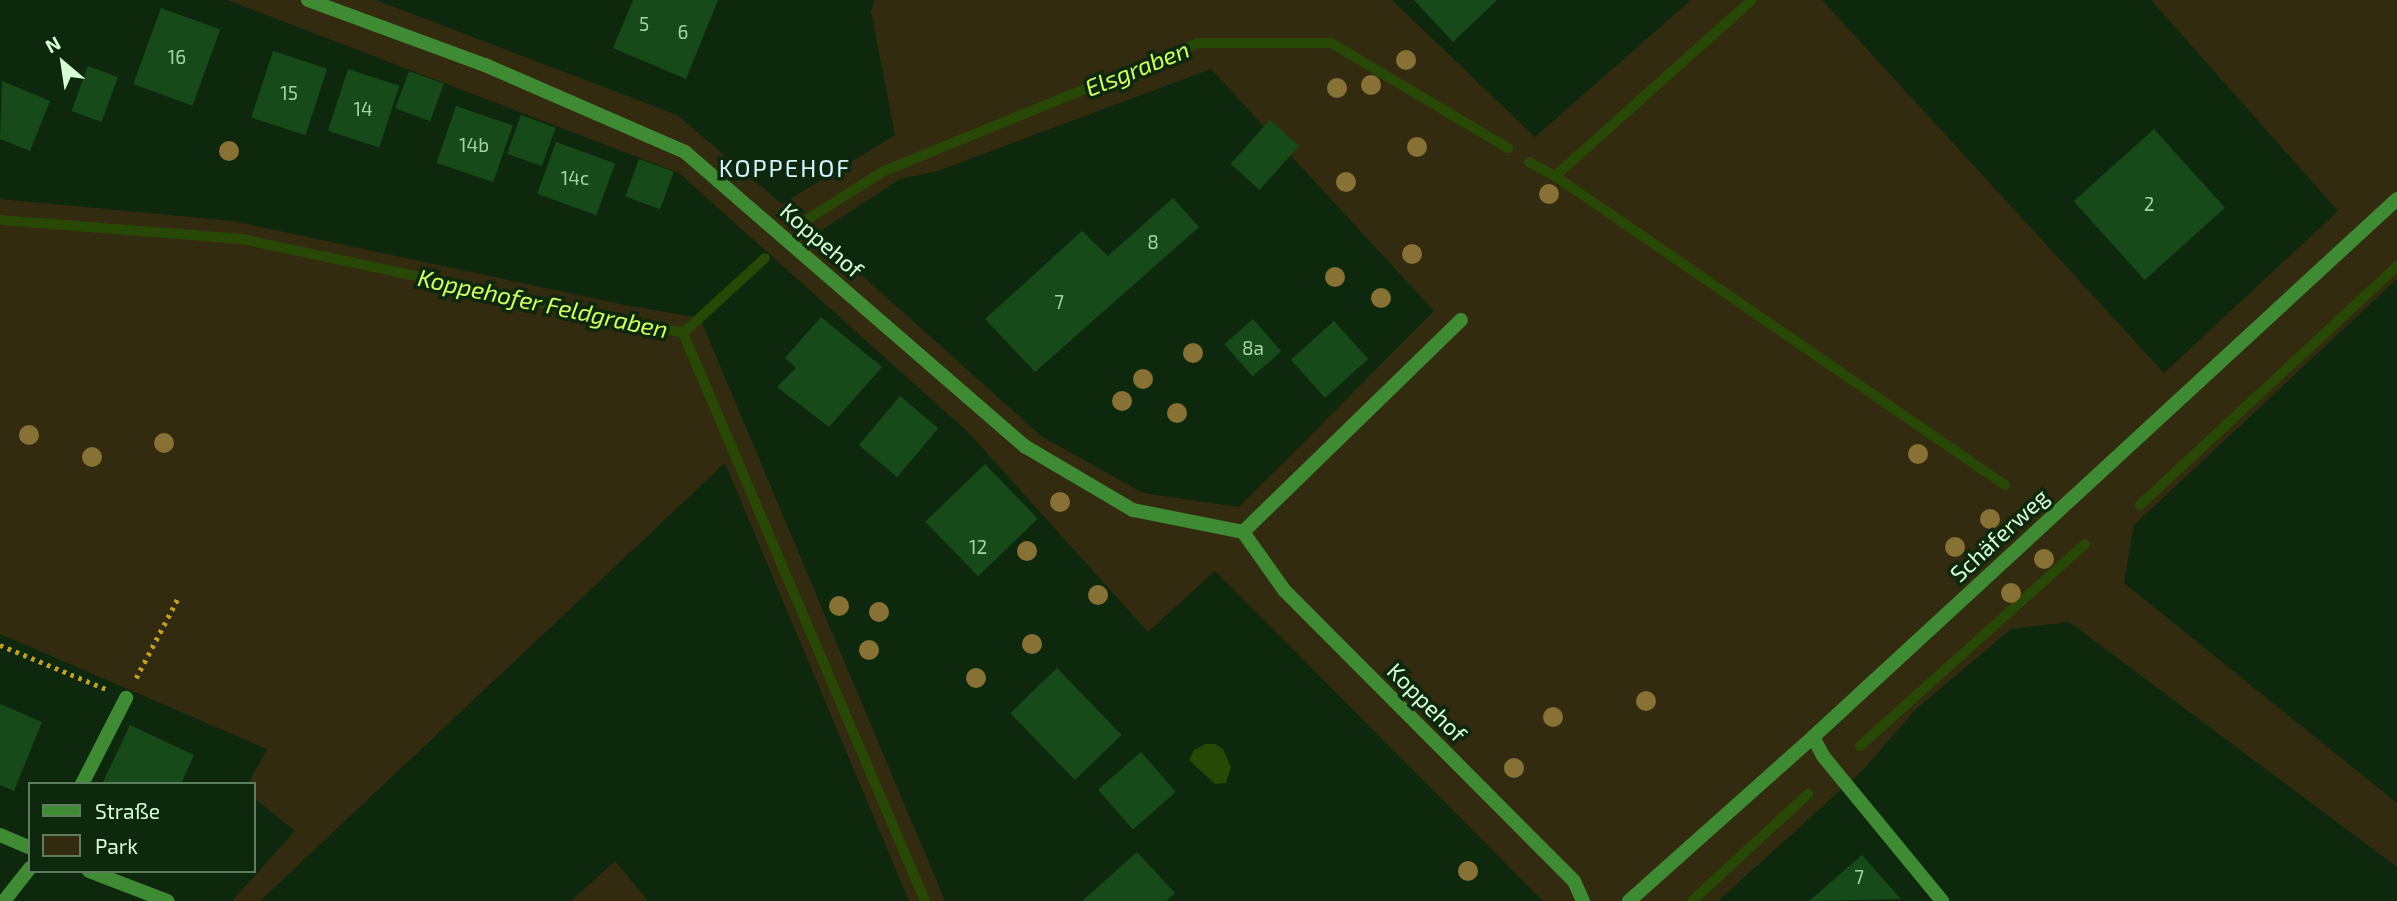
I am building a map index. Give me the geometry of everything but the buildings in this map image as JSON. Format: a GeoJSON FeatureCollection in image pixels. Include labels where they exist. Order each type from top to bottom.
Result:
{"type":"FeatureCollection","features":[{"type":"Feature","properties":{"kind":"street","name":"Koppehof"},"geometry":{"type":"LineString","coordinates":[[308,0],[485,65],[685,152],[1026,447],[1133,510],[1243,532],[1285,592],[1574,881],[1583,901]]}},
{"type":"Feature","properties":{"kind":"street","name":"Schäferweg"},"geometry":{"type":"LineString","coordinates":[[1629,901],[1813,737],[2397,200]]}},
{"type":"Feature","properties":{"kind":"street"},"geometry":{"type":"LineString","coordinates":[[1243,532],[1461,320]]}},
{"type":"Feature","properties":{"kind":"street"},"geometry":{"type":"LineString","coordinates":[[83,782],[126,698]]}},
{"type":"Feature","properties":{"kind":"street"},"geometry":{"type":"LineString","coordinates":[[1813,737],[1823,756],[1935,898]]}},
{"type":"Feature","properties":{"kind":"street"},"geometry":{"type":"LineString","coordinates":[[0,835],[28,847]]}},
{"type":"Feature","properties":{"kind":"street"},"geometry":{"type":"LineString","coordinates":[[4,901],[28,871]]}},
{"type":"Feature","properties":{"kind":"street"},"geometry":{"type":"LineString","coordinates":[[94,873],[167,901]]}},
{"type":"Feature","properties":{"kind":"path"},"geometry":{"type":"LineString","coordinates":[[0,645],[126,698],[180,596]]}},
{"type":"Feature","properties":{"kind":"green space"},"geometry":{"type":"Polygon","coordinates":[[[227,0],[376,0],[677,115],[782,204],[895,135],[871,11],[875,0],[1392,0],[1535,137],[1691,0],[1822,0],[2164,373],[2338,211],[2151,0],[2397,0],[2397,279],[2134,525],[2124,583],[2397,803],[2397,867],[2069,622],[2011,629],[1916,709],[1864,769],[1718,901],[1543,901],[1215,571],[1148,632],[968,432],[679,173],[227,0]],[[1211,69],[938,171],[900,179],[816,234],[1041,436],[1143,493],[1239,507],[1434,311],[1211,69]]]}},
{"type":"Feature","properties":{"kind":"green space"},"geometry":{"type":"Polygon","coordinates":[[[0,199],[233,221],[625,305],[700,318],[945,901],[909,901],[725,463],[260,901],[232,901],[295,831],[256,800],[256,782],[249,782],[267,749],[0,634],[0,199]]]}},
{"type":"Feature","properties":{"kind":"green space"},"geometry":{"type":"Polygon","coordinates":[[[615,861],[648,901],[571,901],[615,861]]]}},
{"type":"Feature","properties":{"kind":"shaded area"},"geometry":{"type":"Polygon","coordinates":[[[1205,744],[1215,744],[1223,749],[1231,767],[1226,783],[1215,784],[1189,760],[1194,750],[1205,744]]]}},
{"type":"Feature","properties":{"kind":"waterway","name":"Elsgraben"},"geometry":{"type":"LineString","coordinates":[[1529,162],[1555,176],[1752,0]]}},
{"type":"Feature","properties":{"kind":"waterway","name":"Elsgraben"},"geometry":{"type":"LineString","coordinates":[[808,219],[884,171],[1197,43],[1331,43],[1508,148]]}},
{"type":"Feature","properties":{"kind":"waterway"},"geometry":{"type":"LineString","coordinates":[[1555,176],[2005,485]]}},
{"type":"Feature","properties":{"kind":"waterway","name":"Koppehofer Feldgraben"},"geometry":{"type":"LineString","coordinates":[[0,220],[242,239],[683,333]]}},
{"type":"Feature","properties":{"kind":"waterway","name":"Elsgraben"},"geometry":{"type":"LineString","coordinates":[[683,333],[765,258]]}},
{"type":"Feature","properties":{"kind":"waterway"},"geometry":{"type":"LineString","coordinates":[[2140,505],[2397,266]]}},
{"type":"Feature","properties":{"kind":"waterway","name":"Koppehofer Feldgraben"},"geometry":{"type":"LineString","coordinates":[[683,333],[925,901]]}},
{"type":"Feature","properties":{"kind":"waterway"},"geometry":{"type":"LineString","coordinates":[[1860,746],[2085,544]]}},
{"type":"Feature","properties":{"kind":"waterway"},"geometry":{"type":"LineString","coordinates":[[1692,901],[1808,794]]}},
{"type":"Feature","properties":{"kind":"district","name":"KOPPEHOF"},"geometry":{"type":"Point","coordinates":[785,168]}}]}
